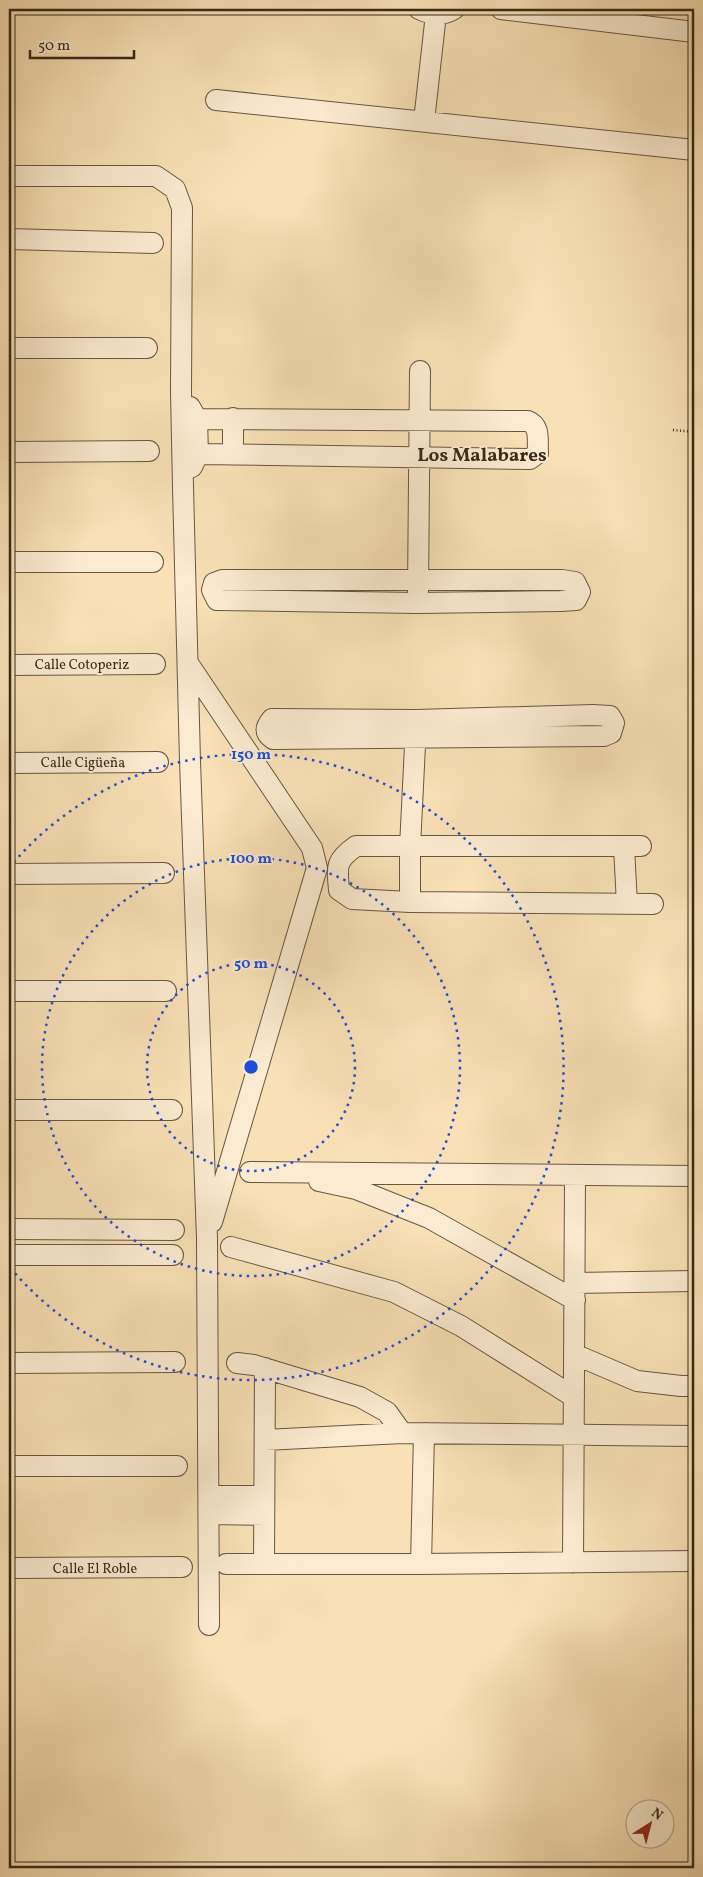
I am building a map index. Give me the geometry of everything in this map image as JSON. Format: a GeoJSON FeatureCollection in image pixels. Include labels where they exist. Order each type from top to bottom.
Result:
{"type":"FeatureCollection","features":[{"type":"Feature","properties":{"kind":"street"},"geometry":{"type":"LineString","coordinates":[[501,9],[694,32]]}},
{"type":"Feature","properties":{"kind":"street"},"geometry":{"type":"LineString","coordinates":[[424,121],[436,10]]}},
{"type":"Feature","properties":{"kind":"street"},"geometry":{"type":"LineString","coordinates":[[216,100],[694,150]]}},
{"type":"Feature","properties":{"kind":"street"},"geometry":{"type":"LineString","coordinates":[[9,176],[156,176],[175,189],[182,208],[181,392],[183,487],[208,1238],[209,1625]]}},
{"type":"Feature","properties":{"kind":"street"},"geometry":{"type":"LineString","coordinates":[[9,239],[153,243]]}},
{"type":"Feature","properties":{"kind":"street"},"geometry":{"type":"LineString","coordinates":[[9,348],[147,348]]}},
{"type":"Feature","properties":{"kind":"street"},"geometry":{"type":"LineString","coordinates":[[417,603],[420,371]]}},
{"type":"Feature","properties":{"kind":"street"},"geometry":{"type":"LineString","coordinates":[[181,392],[197,418],[198,454],[183,487]]}},
{"type":"Feature","properties":{"kind":"street"},"geometry":{"type":"LineString","coordinates":[[197,418],[528,421],[537,428],[538,453],[530,460],[198,454]]}},
{"type":"Feature","properties":{"kind":"street"},"geometry":{"type":"LineString","coordinates":[[233,418],[233,455]]}},
{"type":"Feature","properties":{"kind":"street"},"geometry":{"type":"LineString","coordinates":[[9,452],[149,452]]}},
{"type":"Feature","properties":{"kind":"street"},"geometry":{"type":"LineString","coordinates":[[9,562],[153,562]]}},
{"type":"Feature","properties":{"kind":"street"},"geometry":{"type":"LineString","coordinates":[[222,580],[562,580],[575,582],[580,592],[576,600],[417,603],[217,600],[212,590],[214,583],[222,580]]}},
{"type":"Feature","properties":{"kind":"street"},"geometry":{"type":"LineString","coordinates":[[188,663],[312,848],[317,868],[208,1238]]}},
{"type":"Feature","properties":{"kind":"street","name":"Calle Cotoperiz"},"geometry":{"type":"LineString","coordinates":[[9,664],[155,664]]}},
{"type":"Feature","properties":{"kind":"street"},"geometry":{"type":"LineString","coordinates":[[416,729],[272,720],[267,724],[266,731],[273,739],[416,729],[600,715],[610,716],[614,723],[611,733],[604,736],[416,729]]}},
{"type":"Feature","properties":{"kind":"street"},"geometry":{"type":"LineString","coordinates":[[410,902],[410,847],[416,729]]}},
{"type":"Feature","properties":{"kind":"street","name":"Calle Cigüeña"},"geometry":{"type":"LineString","coordinates":[[9,763],[158,762]]}},
{"type":"Feature","properties":{"kind":"street"},"geometry":{"type":"LineString","coordinates":[[627,904],[632,846],[356,846],[342,856],[338,871],[339,890],[352,899],[410,902],[627,904],[654,904]]}},
{"type":"Feature","properties":{"kind":"street"},"geometry":{"type":"LineString","coordinates":[[317,868],[338,871]]}},
{"type":"Feature","properties":{"kind":"street"},"geometry":{"type":"LineString","coordinates":[[9,874],[164,873]]}},
{"type":"Feature","properties":{"kind":"street"},"geometry":{"type":"LineString","coordinates":[[9,991],[166,990]]}},
{"type":"Feature","properties":{"kind":"street"},"geometry":{"type":"LineString","coordinates":[[9,1110],[172,1110]]}},
{"type":"Feature","properties":{"kind":"street"},"geometry":{"type":"LineString","coordinates":[[250,1172],[694,1176]]}},
{"type":"Feature","properties":{"kind":"street"},"geometry":{"type":"LineString","coordinates":[[284,1173],[356,1189],[429,1218],[575,1292],[694,1281]]}},
{"type":"Feature","properties":{"kind":"street"},"geometry":{"type":"LineString","coordinates":[[572,1563],[575,1175]]}},
{"type":"Feature","properties":{"kind":"street"},"geometry":{"type":"LineString","coordinates":[[9,1229],[174,1230]]}},
{"type":"Feature","properties":{"kind":"street"},"geometry":{"type":"LineString","coordinates":[[231,1247],[394,1292],[461,1326],[574,1397]]}},
{"type":"Feature","properties":{"kind":"street"},"geometry":{"type":"LineString","coordinates":[[9,1255],[172,1255]]}},
{"type":"Feature","properties":{"kind":"street"},"geometry":{"type":"LineString","coordinates":[[574,1354],[637,1381],[694,1386]]}},
{"type":"Feature","properties":{"kind":"street"},"geometry":{"type":"LineString","coordinates":[[9,1363],[175,1362]]}},
{"type":"Feature","properties":{"kind":"street"},"geometry":{"type":"LineString","coordinates":[[237,1363],[265,1368],[360,1397],[388,1412],[402,1433]]}},
{"type":"Feature","properties":{"kind":"street"},"geometry":{"type":"LineString","coordinates":[[264,1564],[265,1368]]}},
{"type":"Feature","properties":{"kind":"street"},"geometry":{"type":"LineString","coordinates":[[265,1440],[402,1433],[694,1436]]}},
{"type":"Feature","properties":{"kind":"street"},"geometry":{"type":"LineString","coordinates":[[421,1564],[424,1433]]}},
{"type":"Feature","properties":{"kind":"street"},"geometry":{"type":"LineString","coordinates":[[9,1466],[177,1466]]}},
{"type":"Feature","properties":{"kind":"street"},"geometry":{"type":"LineString","coordinates":[[209,1505],[264,1505]]}},
{"type":"Feature","properties":{"kind":"street"},"geometry":{"type":"LineString","coordinates":[[226,1564],[694,1561]]}},
{"type":"Feature","properties":{"kind":"street","name":"Calle El Roble"},"geometry":{"type":"LineString","coordinates":[[9,1568],[182,1567]]}},
{"type":"Feature","properties":{"kind":"path"},"geometry":{"type":"LineString","coordinates":[[673,430],[694,432]]}},
{"type":"Feature","properties":{"kind":"district","name":"Los Malabares"},"geometry":{"type":"Point","coordinates":[482,454]}}]}
